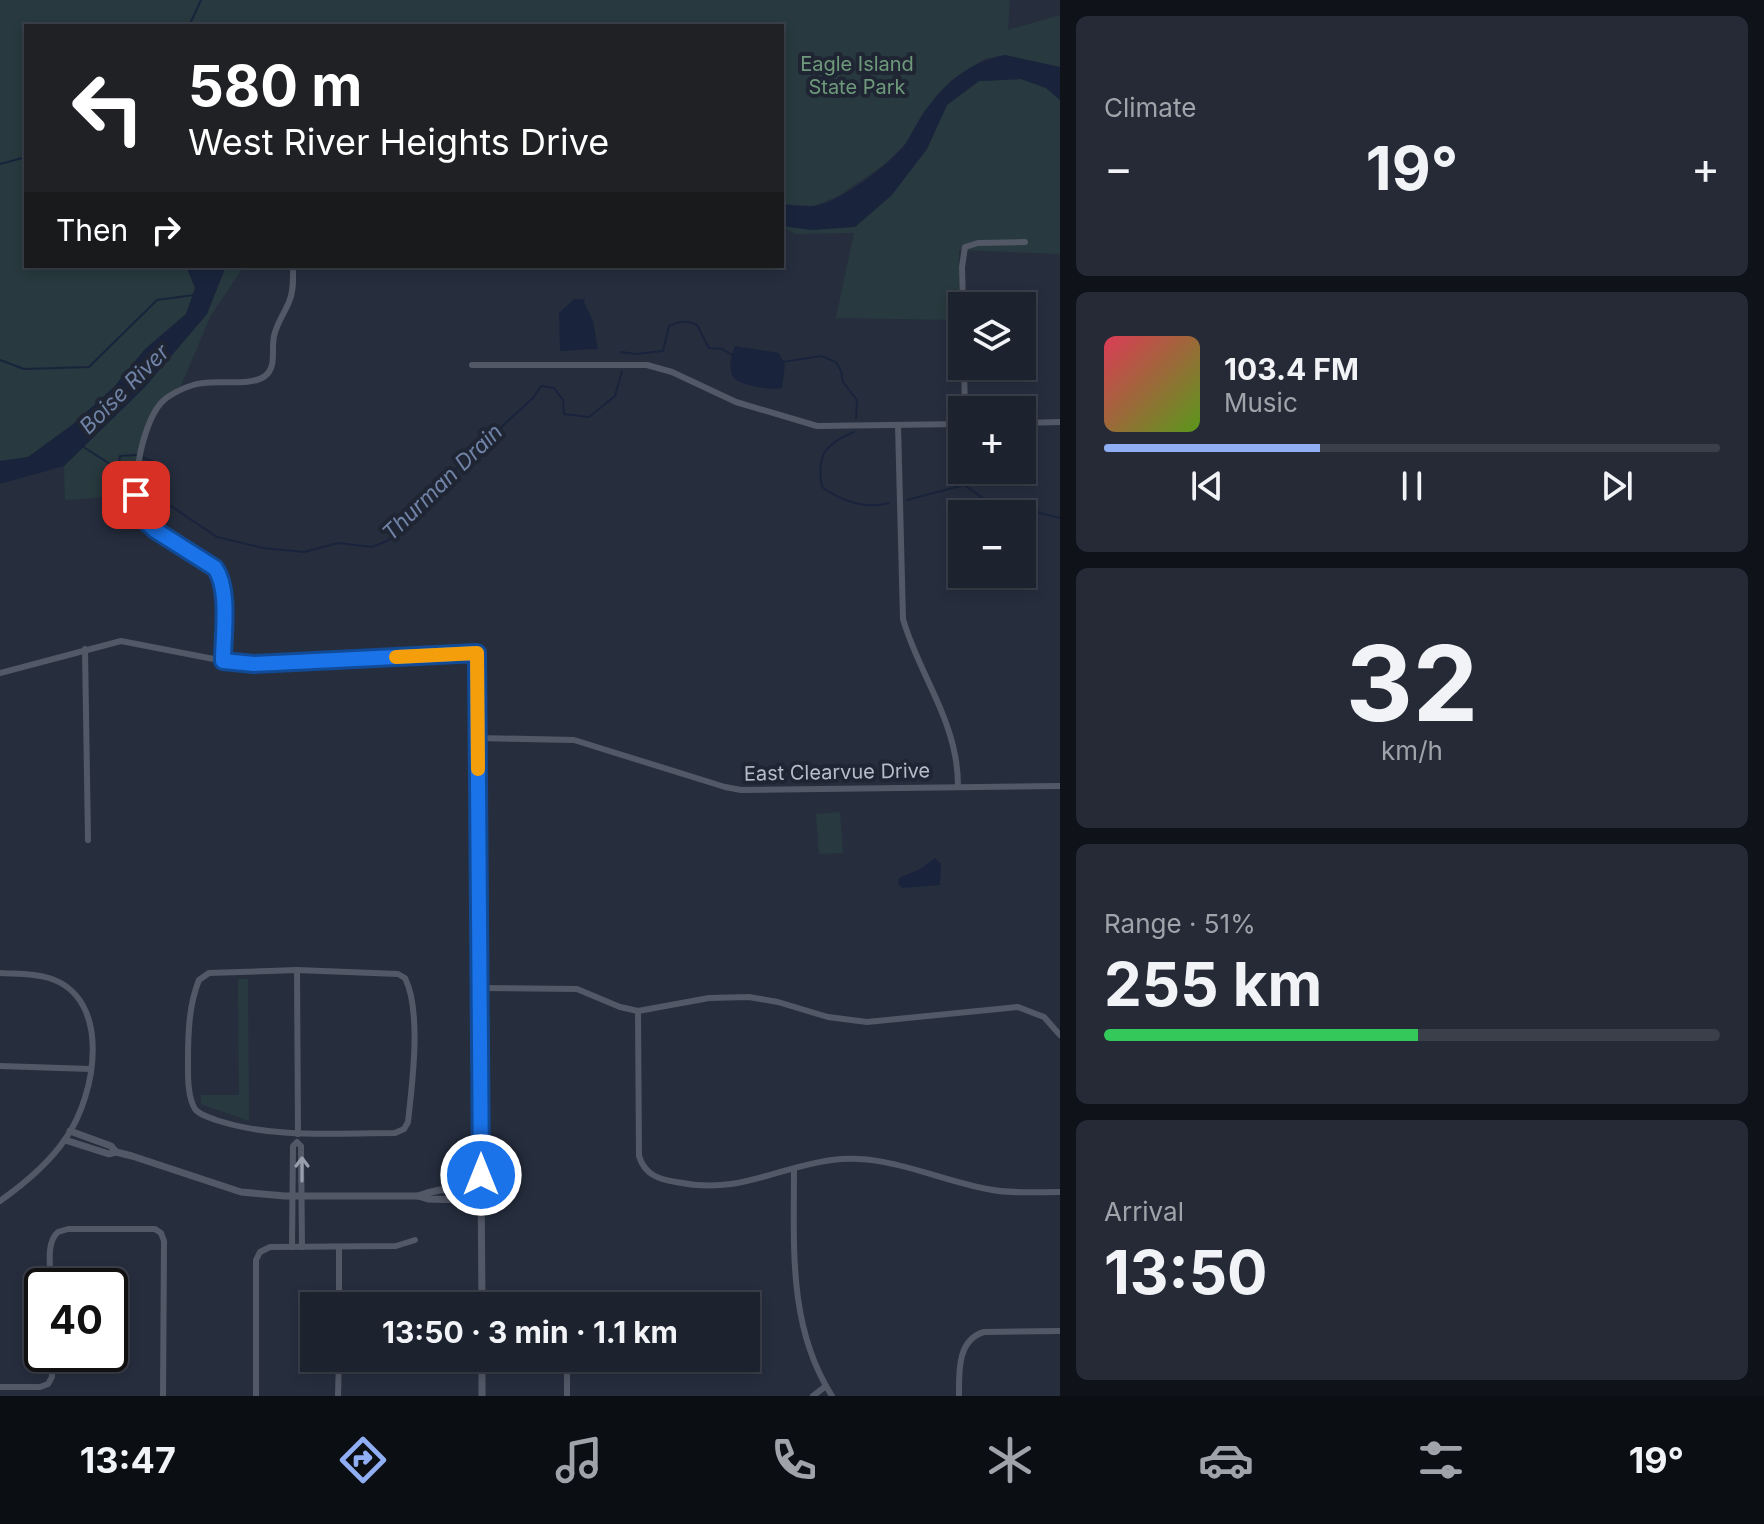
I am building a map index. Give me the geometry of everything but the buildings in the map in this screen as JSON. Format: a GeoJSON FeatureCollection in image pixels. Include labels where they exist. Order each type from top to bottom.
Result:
{"type":"FeatureCollection","features":[{"type":"Feature","properties":{"kind":"street"},"geometry":{"type":"LineString","coordinates":[[963,292],[965,247],[978,243],[1025,242]]}},
{"type":"Feature","properties":{"kind":"street"},"geometry":{"type":"LineString","coordinates":[[223,661],[222,582],[215,568],[144,520],[135,492],[140,456],[152,418],[161,403],[175,393],[194,384],[243,382],[268,375],[273,360],[275,333],[292,293],[293,268]]}},
{"type":"Feature","properties":{"kind":"street"},"geometry":{"type":"LineString","coordinates":[[472,365],[633,363],[653,366],[736,402],[817,426],[948,424]]}},
{"type":"Feature","properties":{"kind":"street"},"geometry":{"type":"LineString","coordinates":[[1036,423],[1060,422]]}},
{"type":"Feature","properties":{"kind":"street"},"geometry":{"type":"LineString","coordinates":[[898,425],[903,619],[909,643],[949,732],[958,787]]}},
{"type":"Feature","properties":{"kind":"street"},"geometry":{"type":"LineString","coordinates":[[0,673],[121,641],[254,664],[477,653],[482,1292]]}},
{"type":"Feature","properties":{"kind":"street"},"geometry":{"type":"LineString","coordinates":[[85,649],[88,840]]}},
{"type":"Feature","properties":{"kind":"street","name":"East Clearvue Drive"},"geometry":{"type":"LineString","coordinates":[[478,738],[574,740],[733,789],[1060,786]]}},
{"type":"Feature","properties":{"kind":"street"},"geometry":{"type":"LineString","coordinates":[[297,970],[298,1133],[293,1146],[302,1247]]}},
{"type":"Feature","properties":{"kind":"street"},"geometry":{"type":"LineString","coordinates":[[297,970],[398,974],[405,978],[412,1016],[414,1072],[408,1122],[404,1129],[395,1133],[270,1133],[239,1127],[195,1110],[188,1072],[189,1024],[197,985],[203,976],[209,973],[297,970]]}},
{"type":"Feature","properties":{"kind":"street"},"geometry":{"type":"LineString","coordinates":[[0,973],[50,978],[65,986],[88,1015],[92,1032],[88,1090],[70,1131],[15,1191],[0,1201]]}},
{"type":"Feature","properties":{"kind":"street"},"geometry":{"type":"LineString","coordinates":[[481,988],[577,989],[638,1011],[699,999],[729,996],[759,998],[857,1022],[884,1022],[1012,1006],[1032,1010],[1044,1017],[1060,1035]]}},
{"type":"Feature","properties":{"kind":"street"},"geometry":{"type":"LineString","coordinates":[[638,1011],[639,1156],[647,1173],[659,1179],[698,1186],[744,1183],[833,1160],[870,1159],[897,1163],[989,1189],[1060,1192]]}},
{"type":"Feature","properties":{"kind":"street"},"geometry":{"type":"LineString","coordinates":[[0,1066],[91,1069]]}},
{"type":"Feature","properties":{"kind":"street"},"geometry":{"type":"LineString","coordinates":[[70,1131],[111,1146],[116,1152],[241,1192],[297,1196],[418,1196],[466,1188],[471,1194],[481,1194]]}},
{"type":"Feature","properties":{"kind":"street"},"geometry":{"type":"LineString","coordinates":[[65,1140],[109,1154],[116,1152]]}},
{"type":"Feature","properties":{"kind":"street"},"geometry":{"type":"LineString","coordinates":[[794,1169],[798,1314],[832,1396]]}},
{"type":"Feature","properties":{"kind":"street"},"geometry":{"type":"LineString","coordinates":[[292,1247],[297,1196]]}},
{"type":"Feature","properties":{"kind":"street"},"geometry":{"type":"LineString","coordinates":[[51,1268],[51,1244],[55,1234],[68,1229],[155,1229],[161,1233],[164,1241],[163,1396]]}},
{"type":"Feature","properties":{"kind":"street"},"geometry":{"type":"LineString","coordinates":[[256,1396],[256,1260],[262,1250],[270,1247],[396,1246],[415,1240]]}},
{"type":"Feature","properties":{"kind":"street"},"geometry":{"type":"LineString","coordinates":[[339,1248],[339,1292]]}},
{"type":"Feature","properties":{"kind":"street"},"geometry":{"type":"LineString","coordinates":[[959,1396],[961,1358],[970,1338],[984,1332],[1060,1331]]}},
{"type":"Feature","properties":{"kind":"street"},"geometry":{"type":"LineString","coordinates":[[0,1387],[40,1387],[48,1384],[52,1372]]}},
{"type":"Feature","properties":{"kind":"street"},"geometry":{"type":"LineString","coordinates":[[338,1396],[339,1372]]}},
{"type":"Feature","properties":{"kind":"street"},"geometry":{"type":"LineString","coordinates":[[482,1372],[482,1396]]}},
{"type":"Feature","properties":{"kind":"street"},"geometry":{"type":"LineString","coordinates":[[567,1372],[567,1396]]}},
{"type":"Feature","properties":{"kind":"street"},"geometry":{"type":"LineString","coordinates":[[813,1396],[826,1386]]}},
{"type":"Feature","properties":{"kind":"green space","name":"Eagle Island State Park"},"geometry":{"type":"Polygon","coordinates":[[[0,0],[1010,0],[1008,30],[1060,15],[1060,67],[1005,55],[984,59],[951,80],[923,113],[905,144],[885,164],[838,196],[814,206],[784,204],[784,24],[24,24],[24,268],[187,268],[195,288],[186,314],[145,349],[114,387],[72,425],[28,457],[0,461],[0,0]]]}},
{"type":"Feature","properties":{"kind":"green space"},"geometry":{"type":"Polygon","coordinates":[[[1021,79],[1046,88],[1060,100],[1060,254],[959,250],[959,292],[948,292],[948,320],[836,318],[854,233],[795,234],[784,226],[813,230],[891,196],[927,149],[947,105],[979,81],[1021,79]]]}},
{"type":"Feature","properties":{"kind":"green space"},"geometry":{"type":"Polygon","coordinates":[[[225,268],[243,268],[210,317],[181,386],[166,395],[155,407],[141,453],[136,495],[65,500],[64,466],[144,388],[207,314],[225,268]]]}},
{"type":"Feature","properties":{"kind":"green space"},"geometry":{"type":"Polygon","coordinates":[[[840,812],[843,853],[819,854],[816,814],[840,812]]]}},
{"type":"Feature","properties":{"kind":"green space"},"geometry":{"type":"Polygon","coordinates":[[[238,979],[248,979],[249,1121],[201,1104],[201,1095],[239,1095],[238,979]]]}},
{"type":"Feature","properties":{"kind":"water"},"geometry":{"type":"Polygon","coordinates":[[[1005,55],[1060,67],[1060,100],[1046,88],[1021,79],[979,81],[947,105],[927,149],[891,196],[855,227],[813,230],[784,226],[784,204],[823,204],[862,182],[904,146],[923,114],[948,84],[992,58],[1005,55]]]}},
{"type":"Feature","properties":{"kind":"water","name":"Boise River"},"geometry":{"type":"Polygon","coordinates":[[[187,268],[225,268],[207,314],[144,388],[64,466],[0,484],[0,461],[28,457],[72,425],[114,387],[145,349],[186,314],[195,288],[187,268]]]}},
{"type":"Feature","properties":{"kind":"water"},"geometry":{"type":"Polygon","coordinates":[[[574,299],[585,299],[598,349],[560,351],[559,313],[574,299]]]}},
{"type":"Feature","properties":{"kind":"water"},"geometry":{"type":"Polygon","coordinates":[[[735,346],[779,353],[785,365],[782,388],[756,387],[736,380],[730,366],[735,346]]]}},
{"type":"Feature","properties":{"kind":"water"},"geometry":{"type":"Polygon","coordinates":[[[935,858],[941,864],[940,885],[902,888],[898,884],[899,878],[935,858]]]}},
{"type":"Feature","properties":{"kind":"waterway"},"geometry":{"type":"LineString","coordinates":[[190,24],[201,0]]}},
{"type":"Feature","properties":{"kind":"waterway"},"geometry":{"type":"LineString","coordinates":[[0,164],[24,158]]}},
{"type":"Feature","properties":{"kind":"waterway"},"geometry":{"type":"LineString","coordinates":[[0,360],[24,369],[89,367],[157,300],[194,295]]}},
{"type":"Feature","properties":{"kind":"waterway","name":"Thurman Drain"},"geometry":{"type":"LineString","coordinates":[[621,352],[663,351],[669,326],[686,322],[697,325],[709,348],[722,349],[732,355]]}},
{"type":"Feature","properties":{"kind":"waterway","name":"Thurman Drain"},"geometry":{"type":"LineString","coordinates":[[782,362],[821,356],[836,362],[843,382],[857,400],[856,418]]}},
{"type":"Feature","properties":{"kind":"waterway","name":"Thurman Drain"},"geometry":{"type":"LineString","coordinates":[[142,457],[153,462],[148,485],[162,500],[217,537],[263,548],[304,552],[338,543],[372,547],[389,540],[416,505],[534,397],[541,386],[554,388],[563,400],[564,414],[589,417],[615,396],[622,371]]}},
{"type":"Feature","properties":{"kind":"waterway","name":"Thurman Drain"},"geometry":{"type":"LineString","coordinates":[[854,432],[836,441],[825,452],[820,467],[822,487],[854,503],[889,503]]}},
{"type":"Feature","properties":{"kind":"waterway","name":"Thurman Drain"},"geometry":{"type":"LineString","coordinates":[[82,446],[113,466],[119,462],[120,456],[136,455]]}},
{"type":"Feature","properties":{"kind":"waterway","name":"Thurman Drain"},"geometry":{"type":"LineString","coordinates":[[907,500],[964,485],[983,498],[1060,518]]}},
{"type":"Feature","properties":{"kind":"slow traffic"},"geometry":{"type":"LineString","coordinates":[[396,657],[477,653],[478,769]]}},
{"type":"Feature","properties":{"kind":"route"},"geometry":{"type":"LineString","coordinates":[[136,495],[144,520],[215,568],[220,575],[223,661],[254,664],[477,653],[481,1175]]}}]}
